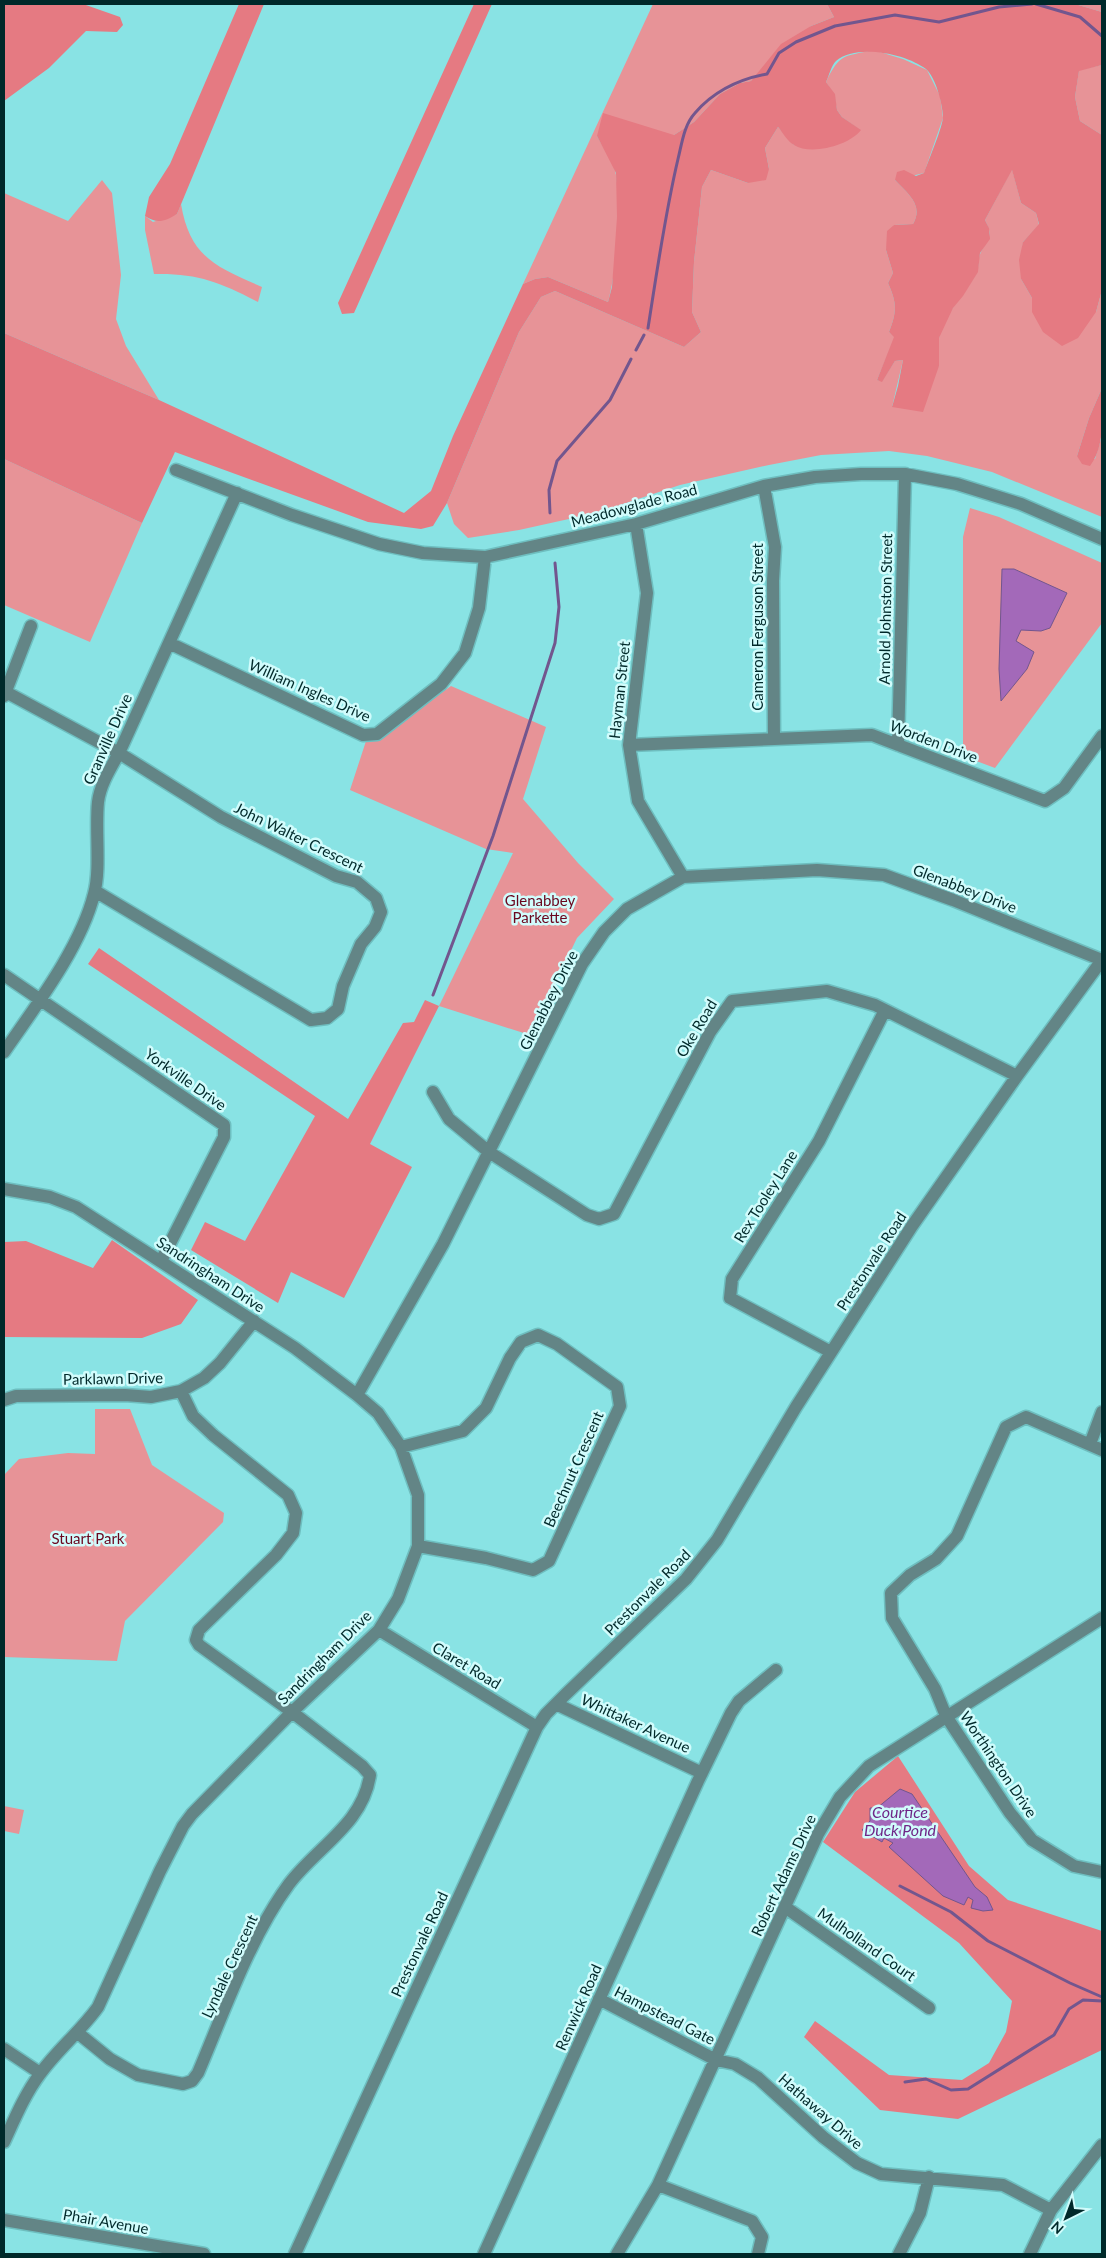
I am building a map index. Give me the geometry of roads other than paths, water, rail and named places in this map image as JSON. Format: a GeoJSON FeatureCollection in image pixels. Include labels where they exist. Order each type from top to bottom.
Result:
{"type":"FeatureCollection","features":[{"type":"Feature","properties":{"kind":"street","name":"Meadowglade Road"},"geometry":{"type":"LineString","coordinates":[[176,470],[292,515],[379,544],[423,553],[484,557],[636,524],[764,486],[815,477],[861,474],[905,474],[957,484],[1021,504],[1102,539]]}},
{"type":"Feature","properties":{"kind":"street","name":"Arnold Johnston Street"},"geometry":{"type":"LineString","coordinates":[[898,745],[905,474]]}},
{"type":"Feature","properties":{"kind":"street","name":"Cameron Ferguson Street"},"geometry":{"type":"LineString","coordinates":[[764,486],[775,547],[773,581],[774,739]]}},
{"type":"Feature","properties":{"kind":"street","name":"Granville Drive"},"geometry":{"type":"LineString","coordinates":[[4,1052],[41,998],[88,917],[95,891],[98,801],[105,779],[237,493]]}},
{"type":"Feature","properties":{"kind":"street","name":"Hayman Street"},"geometry":{"type":"LineString","coordinates":[[636,524],[647,592],[629,745],[638,801],[683,877]]}},
{"type":"Feature","properties":{"kind":"street","name":"William Ingles Drive"},"geometry":{"type":"LineString","coordinates":[[169,643],[363,735],[377,734],[441,684],[465,653],[479,608],[484,557]]}},
{"type":"Feature","properties":{"kind":"street"},"geometry":{"type":"LineString","coordinates":[[31,626],[4,693],[118,753]]}},
{"type":"Feature","properties":{"kind":"street","name":"Worden Drive"},"geometry":{"type":"LineString","coordinates":[[629,745],[872,735],[1045,801],[1064,788],[1102,736]]}},
{"type":"Feature","properties":{"kind":"street","name":"John Walter Crescent"},"geometry":{"type":"LineString","coordinates":[[95,891],[311,1020],[327,1018],[338,1009],[343,986],[361,944],[375,927],[381,912],[376,898],[357,882],[336,876],[221,817],[118,753]]}},
{"type":"Feature","properties":{"kind":"street","name":"Glenabbey Drive"},"geometry":{"type":"LineString","coordinates":[[357,1395],[443,1244],[582,964],[604,932],[627,909],[683,877],[816,870],[884,875],[953,900],[1102,960]]}},
{"type":"Feature","properties":{"kind":"street","name":"Prestonvale Road"},"geometry":{"type":"LineString","coordinates":[[295,2254],[538,1727],[556,1704],[673,1592],[701,1562],[731,1518],[831,1352],[912,1226],[1017,1076],[1102,960]]}},
{"type":"Feature","properties":{"kind":"street","name":"Yorkville Drive"},"geometry":{"type":"LineString","coordinates":[[4,975],[41,998],[224,1125],[224,1137],[161,1261]]}},
{"type":"Feature","properties":{"kind":"street","name":"Oke Road"},"geometry":{"type":"LineString","coordinates":[[433,1092],[450,1119],[489,1152],[587,1215],[599,1219],[614,1214],[710,1032],[732,1001],[827,991],[885,1010],[1017,1076]]}},
{"type":"Feature","properties":{"kind":"street","name":"Rex Tooley Lane"},"geometry":{"type":"LineString","coordinates":[[831,1352],[730,1298],[732,1279],[819,1141],[885,1010]]}},
{"type":"Feature","properties":{"kind":"street","name":"Sandringham Drive"},"geometry":{"type":"LineString","coordinates":[[4,1189],[50,1197],[76,1207],[294,1348],[378,1413],[401,1447],[418,1495],[418,1546],[398,1600],[379,1630],[292,1712],[192,1814],[183,1826],[160,1871],[98,2007],[78,2033],[40,2073],[22,2102],[4,2142]]}},
{"type":"Feature","properties":{"kind":"street","name":"Parklawn Drive"},"geometry":{"type":"LineString","coordinates":[[4,1400],[16,1396],[125,1395],[151,1397],[181,1391],[204,1378],[220,1363],[254,1321]]}},
{"type":"Feature","properties":{"kind":"street","name":"Beechnut Crescent"},"geometry":{"type":"LineString","coordinates":[[401,1447],[463,1431],[486,1408],[510,1358],[521,1342],[538,1334],[557,1344],[617,1387],[620,1406],[549,1561],[533,1570],[486,1558],[418,1546]]}},
{"type":"Feature","properties":{"kind":"street"},"geometry":{"type":"LineString","coordinates":[[181,1391],[193,1416],[212,1435],[288,1496],[296,1513],[293,1533],[276,1555],[199,1630],[196,1640],[198,1646],[292,1712]]}},
{"type":"Feature","properties":{"kind":"street"},"geometry":{"type":"LineString","coordinates":[[1102,1412],[1090,1444],[1102,1450]]}},
{"type":"Feature","properties":{"kind":"street","name":"Worthington Drive"},"geometry":{"type":"LineString","coordinates":[[1090,1444],[1026,1417],[1006,1427],[957,1536],[936,1559],[910,1575],[891,1593],[892,1618],[935,1689],[946,1716],[1010,1813],[1032,1840],[1074,1866],[1102,1872]]}},
{"type":"Feature","properties":{"kind":"street","name":"Robert Adams Drive"},"geometry":{"type":"LineString","coordinates":[[617,2254],[658,2185],[818,1834],[840,1797],[869,1766],[1102,1618]]}},
{"type":"Feature","properties":{"kind":"street","name":"Claret Road"},"geometry":{"type":"LineString","coordinates":[[379,1630],[538,1727]]}},
{"type":"Feature","properties":{"kind":"street","name":"Renwick Road"},"geometry":{"type":"LineString","coordinates":[[484,2254],[702,1772],[731,1713],[739,1701],[776,1670]]}},
{"type":"Feature","properties":{"kind":"street","name":"Whittaker Avenue"},"geometry":{"type":"LineString","coordinates":[[556,1704],[702,1772]]}},
{"type":"Feature","properties":{"kind":"street","name":"Lyndale Crescent"},"geometry":{"type":"LineString","coordinates":[[78,2033],[110,2059],[138,2075],[183,2084],[192,2081],[198,2073],[256,1940],[290,1883],[357,1812],[368,1788],[370,1775],[362,1766],[292,1712]]}},
{"type":"Feature","properties":{"kind":"street","name":"Mulholland Court"},"geometry":{"type":"LineString","coordinates":[[785,1907],[929,2008]]}},
{"type":"Feature","properties":{"kind":"street","name":"Hampstead Gate"},"geometry":{"type":"LineString","coordinates":[[599,1999],[716,2060]]}},
{"type":"Feature","properties":{"kind":"street"},"geometry":{"type":"LineString","coordinates":[[4,2049],[40,2073]]}},
{"type":"Feature","properties":{"kind":"street","name":"Hathaway Drive"},"geometry":{"type":"LineString","coordinates":[[716,2060],[735,2064],[758,2078],[823,2137],[857,2163],[881,2174],[1003,2185],[1051,2210]]}},
{"type":"Feature","properties":{"kind":"street"},"geometry":{"type":"LineString","coordinates":[[1030,2254],[1051,2210],[1102,2145]]}},
{"type":"Feature","properties":{"kind":"street"},"geometry":{"type":"LineString","coordinates":[[899,2254],[920,2213],[929,2177]]}},
{"type":"Feature","properties":{"kind":"street"},"geometry":{"type":"LineString","coordinates":[[658,2185],[752,2221],[762,2238],[758,2254]]}},
{"type":"Feature","properties":{"kind":"street","name":"Phair Avenue"},"geometry":{"type":"LineString","coordinates":[[4,2220],[204,2254]]}},
{"type":"Feature","properties":{"kind":"water"},"geometry":{"type":"Polygon","coordinates":[[[1002,569],[1014,569],[1067,593],[1050,628],[1041,631],[1021,630],[1016,641],[1034,652],[1027,669],[1001,701],[999,669],[1002,569]]]}},
{"type":"Feature","properties":{"kind":"water","name":"Courtice Duck Pond"},"geometry":{"type":"Polygon","coordinates":[[[900,1789],[912,1794],[975,1887],[987,1897],[993,1910],[983,1911],[971,1908],[973,1900],[968,1897],[964,1905],[943,1896],[889,1847],[893,1843],[884,1838],[882,1842],[862,1830],[870,1821],[870,1808],[877,1808],[900,1789]]]}},
{"type":"Feature","properties":{"kind":"waterway"},"geometry":{"type":"LineString","coordinates":[[648,328],[665,222],[684,134],[691,118],[710,98],[737,83],[767,74],[779,53],[796,42],[835,26],[895,15],[939,22],[999,7],[1032,4]]}},
{"type":"Feature","properties":{"kind":"waterway"},"geometry":{"type":"LineString","coordinates":[[1036,4],[1080,17],[1102,36]]}},
{"type":"Feature","properties":{"kind":"waterway"},"geometry":{"type":"LineString","coordinates":[[636,350],[644,335]]}},
{"type":"Feature","properties":{"kind":"waterway"},"geometry":{"type":"LineString","coordinates":[[550,513],[549,490],[557,461],[610,400],[631,359]]}},
{"type":"Feature","properties":{"kind":"waterway"},"geometry":{"type":"LineString","coordinates":[[433,995],[493,836],[555,643],[559,607],[555,563]]}},
{"type":"Feature","properties":{"kind":"waterway"},"geometry":{"type":"LineString","coordinates":[[900,1886],[951,1912],[988,1941],[1070,1983],[1102,1997]]}},
{"type":"Feature","properties":{"kind":"waterway"},"geometry":{"type":"LineString","coordinates":[[905,2082],[926,2079],[951,2090],[968,2089],[1054,2035],[1069,2009],[1083,2000],[1102,2001]]}},
{"type":"Feature","properties":{"kind":"park label","name":"Glenabbey Parkette"},"geometry":{"type":"Point","coordinates":[540,908]}},
{"type":"Feature","properties":{"kind":"park label","name":"Stuart Park"},"geometry":{"type":"Point","coordinates":[88,1538]}}]}
